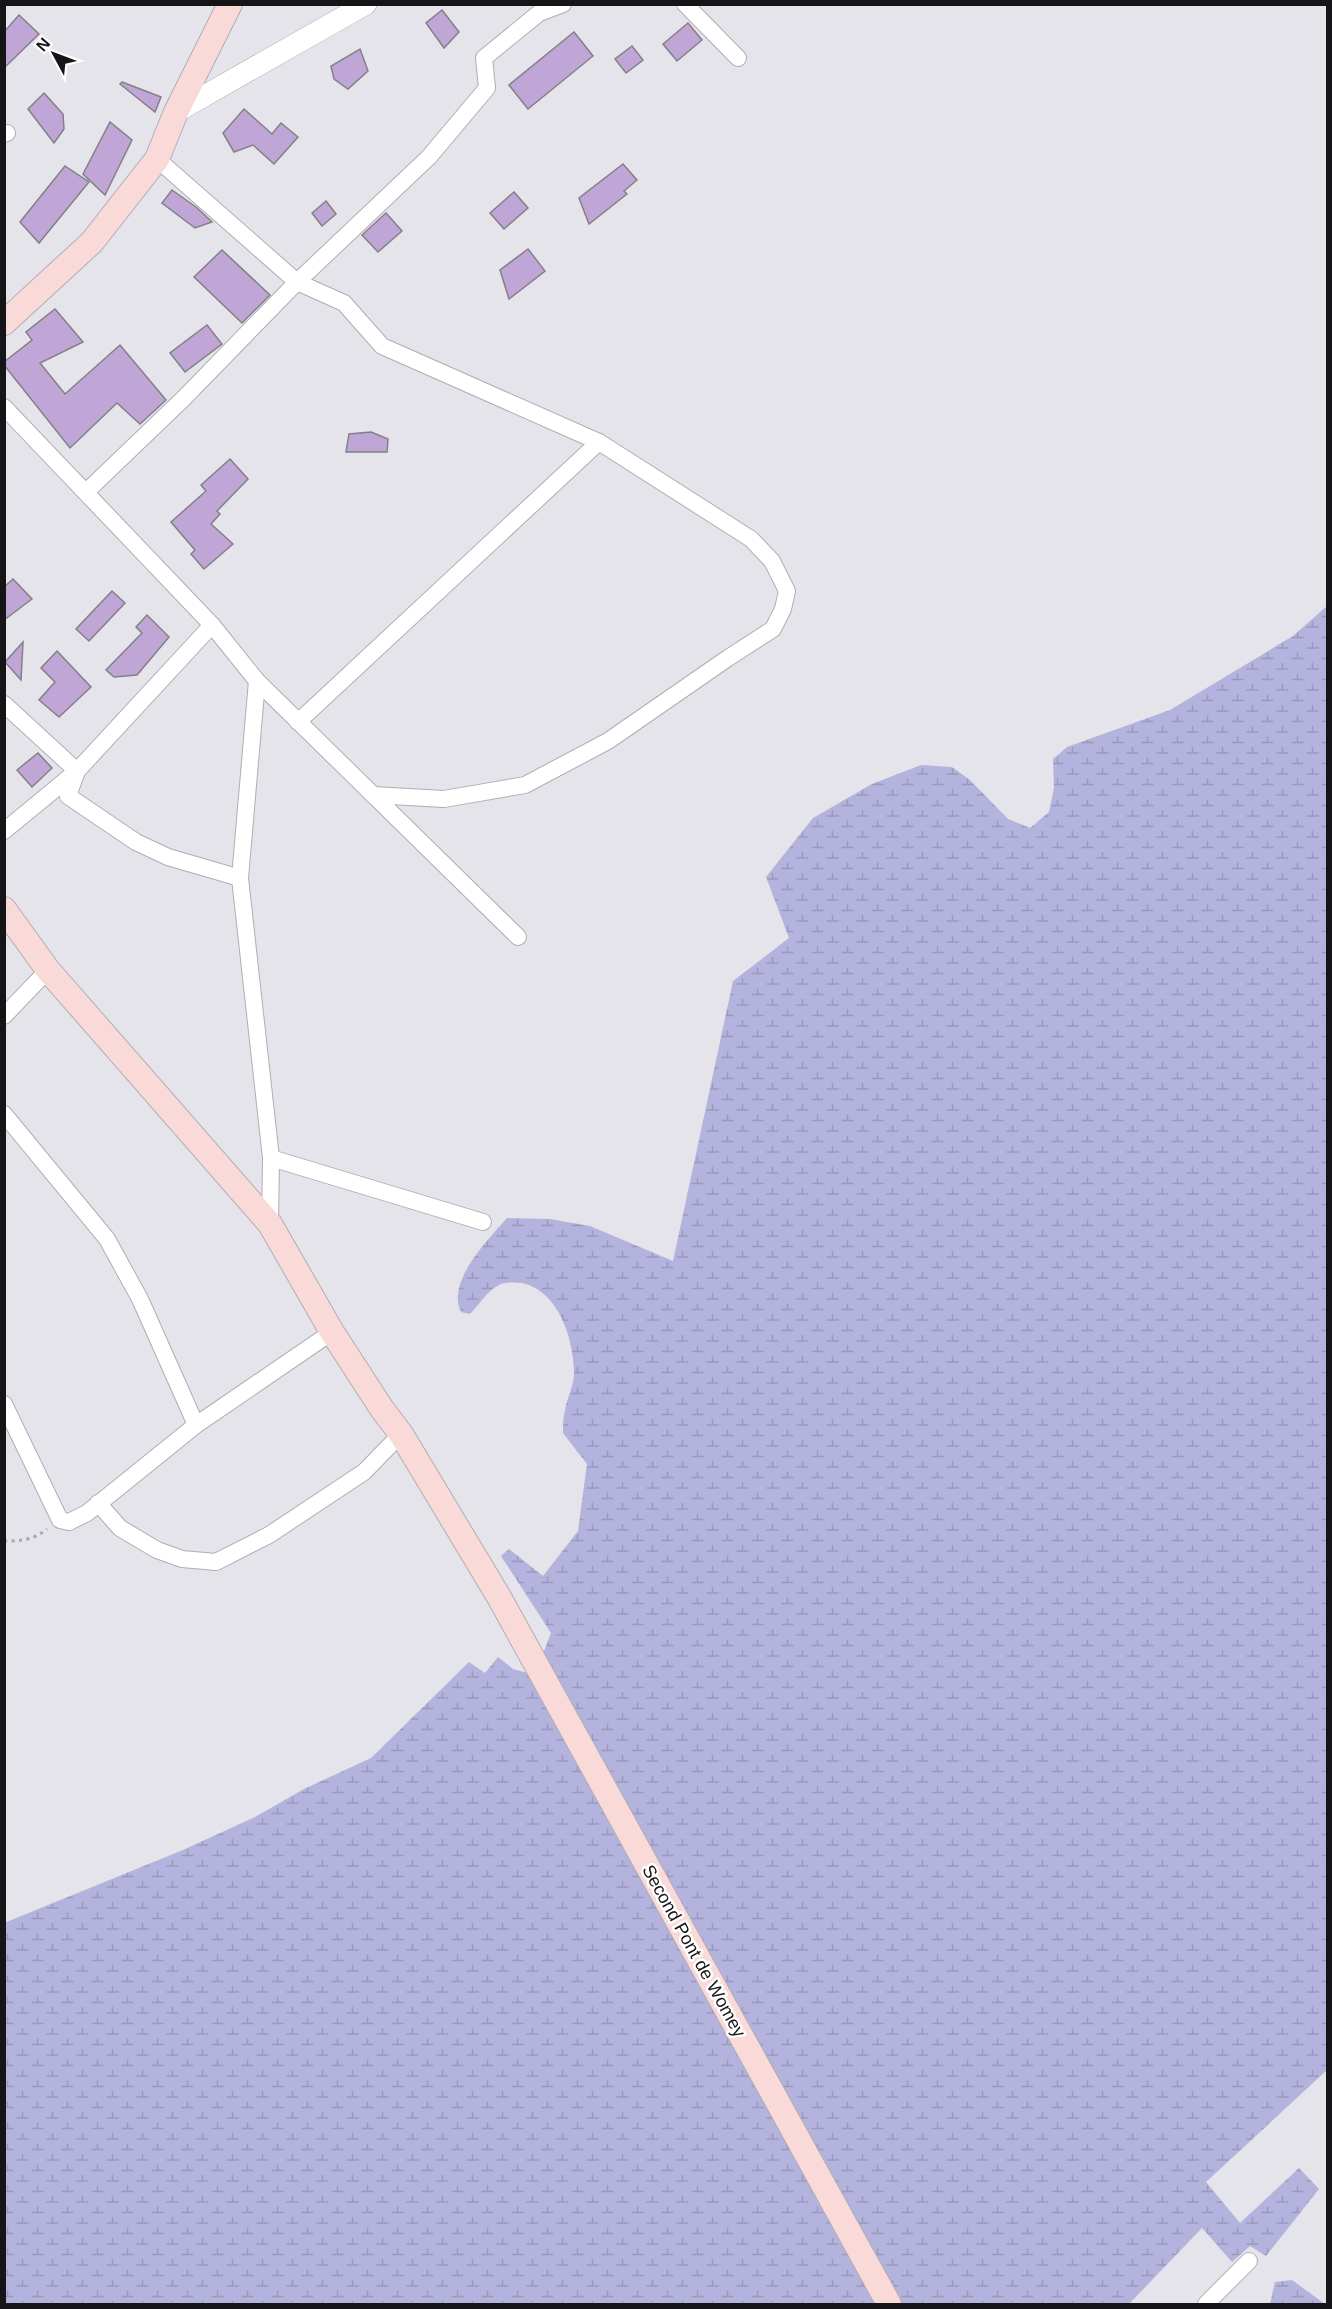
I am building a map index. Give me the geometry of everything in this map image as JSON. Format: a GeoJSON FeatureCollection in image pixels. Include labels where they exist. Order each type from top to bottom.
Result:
{"type":"FeatureCollection","features":[{"type":"Feature","properties":{"kind":"main road"},"geometry":{"type":"LineString","coordinates":[[4,323],[92,242],[158,159],[176,112],[230,4]]}},
{"type":"Feature","properties":{"kind":"main road","name":"Second Pont de Womey"},"geometry":{"type":"LineString","coordinates":[[4,909],[48,970],[270,1224],[332,1332],[382,1410],[401,1434],[499,1597],[889,2304]]}},
{"type":"Feature","properties":{"kind":"street"},"geometry":{"type":"LineString","coordinates":[[176,112],[366,4]]}},
{"type":"Feature","properties":{"kind":"street"},"geometry":{"type":"LineString","coordinates":[[86,492],[184,398],[297,282],[429,157],[487,88],[484,58],[539,13],[563,4]]}},
{"type":"Feature","properties":{"kind":"street"},"geometry":{"type":"LineString","coordinates":[[685,4],[738,58]]}},
{"type":"Feature","properties":{"kind":"street"},"geometry":{"type":"LineString","coordinates":[[158,159],[297,282],[344,303],[382,346],[600,442],[751,539],[772,561],[787,591],[783,609],[773,629],[608,741],[525,785],[444,800],[373,795]]}},
{"type":"Feature","properties":{"kind":"street"},"geometry":{"type":"LineString","coordinates":[[4,407],[212,625],[257,681],[518,937]]}},
{"type":"Feature","properties":{"kind":"street"},"geometry":{"type":"LineString","coordinates":[[298,722],[600,442]]}},
{"type":"Feature","properties":{"kind":"street"},"geometry":{"type":"LineString","coordinates":[[4,831],[77,771],[212,625]]}},
{"type":"Feature","properties":{"kind":"street"},"geometry":{"type":"LineString","coordinates":[[257,681],[240,878],[271,1158],[270,1224]]}},
{"type":"Feature","properties":{"kind":"street"},"geometry":{"type":"LineString","coordinates":[[4,704],[77,771]]}},
{"type":"Feature","properties":{"kind":"street"},"geometry":{"type":"LineString","coordinates":[[77,771],[68,796],[136,842],[168,857],[240,878]]}},
{"type":"Feature","properties":{"kind":"street"},"geometry":{"type":"LineString","coordinates":[[4,1016],[48,970]]}},
{"type":"Feature","properties":{"kind":"street"},"geometry":{"type":"LineString","coordinates":[[4,1114],[107,1239],[140,1299],[196,1425]]}},
{"type":"Feature","properties":{"kind":"street"},"geometry":{"type":"LineString","coordinates":[[271,1158],[483,1222]]}},
{"type":"Feature","properties":{"kind":"street"},"geometry":{"type":"LineString","coordinates":[[4,1404],[60,1520],[69,1522],[87,1513],[196,1425],[332,1332]]}},
{"type":"Feature","properties":{"kind":"street"},"geometry":{"type":"LineString","coordinates":[[98,1503],[120,1528],[157,1550],[182,1559],[216,1562],[269,1535],[364,1472],[401,1434]]}},
{"type":"Feature","properties":{"kind":"street"},"geometry":{"type":"LineString","coordinates":[[1206,2304],[1249,2261]]}},
{"type":"Feature","properties":{"kind":"path"},"geometry":{"type":"LineString","coordinates":[[4,1541],[23,1542],[39,1536],[60,1520]]}},
{"type":"Feature","properties":{"kind":"green space"},"geometry":{"type":"Polygon","coordinates":[[[1327,606],[1327,2070],[1206,2182],[1240,2223],[1299,2168],[1319,2189],[1266,2256],[1250,2246],[1232,2262],[1202,2228],[1129,2304],[5,2304],[4,1923],[183,1850],[255,1817],[304,1789],[371,1758],[469,1662],[485,1673],[498,1657],[513,1669],[535,1675],[551,1633],[501,1556],[509,1549],[543,1576],[578,1531],[587,1464],[563,1433],[564,1413],[574,1378],[571,1347],[555,1306],[535,1288],[522,1283],[501,1284],[490,1291],[470,1314],[461,1312],[458,1300],[459,1287],[464,1274],[480,1249],[507,1218],[550,1219],[590,1226],[673,1261],[733,981],[789,938],[766,877],[813,818],[872,784],[921,765],[952,767],[970,780],[1008,819],[1030,828],[1049,812],[1054,788],[1053,759],[1067,747],[1170,710],[1293,636],[1327,606]]]}},
{"type":"Feature","properties":{"kind":"green space"},"geometry":{"type":"Polygon","coordinates":[[[1292,2280],[1325,2304],[1270,2304],[1275,2282],[1292,2280]]]}},
{"type":"Feature","properties":{"kind":"building"},"geometry":{"type":"Polygon","coordinates":[[[442,10],[459,32],[444,48],[426,23],[442,10]]]}},
{"type":"Feature","properties":{"kind":"building"},"geometry":{"type":"Polygon","coordinates":[[[19,15],[39,34],[4,68],[4,32],[19,15]]]}},
{"type":"Feature","properties":{"kind":"building"},"geometry":{"type":"Polygon","coordinates":[[[688,23],[702,40],[677,61],[663,44],[688,23]]]}},
{"type":"Feature","properties":{"kind":"building"},"geometry":{"type":"Polygon","coordinates":[[[574,32],[593,56],[528,109],[509,85],[574,32]]]}},
{"type":"Feature","properties":{"kind":"building"},"geometry":{"type":"Polygon","coordinates":[[[632,46],[643,60],[626,73],[615,59],[632,46]]]}},
{"type":"Feature","properties":{"kind":"building"},"geometry":{"type":"Polygon","coordinates":[[[360,49],[368,71],[348,89],[334,79],[331,66],[360,49]]]}},
{"type":"Feature","properties":{"kind":"building"},"geometry":{"type":"Polygon","coordinates":[[[122,82],[161,97],[155,112],[120,84],[122,82]]]}},
{"type":"Feature","properties":{"kind":"building"},"geometry":{"type":"Polygon","coordinates":[[[44,93],[63,114],[64,129],[54,143],[28,109],[44,93]]]}},
{"type":"Feature","properties":{"kind":"building"},"geometry":{"type":"Polygon","coordinates":[[[244,109],[272,134],[281,123],[298,137],[274,164],[253,145],[234,152],[223,133],[244,109]]]}},
{"type":"Feature","properties":{"kind":"building"},"geometry":{"type":"Polygon","coordinates":[[[110,122],[132,140],[105,195],[83,174],[110,122]]]}},
{"type":"Feature","properties":{"kind":"building"},"geometry":{"type":"Polygon","coordinates":[[[623,164],[637,180],[624,191],[627,194],[589,224],[579,198],[623,164]]]}},
{"type":"Feature","properties":{"kind":"building"},"geometry":{"type":"Polygon","coordinates":[[[65,166],[89,182],[39,243],[20,222],[65,166]]]}},
{"type":"Feature","properties":{"kind":"building"},"geometry":{"type":"Polygon","coordinates":[[[172,190],[212,222],[195,228],[162,203],[172,190]]]}},
{"type":"Feature","properties":{"kind":"building"},"geometry":{"type":"Polygon","coordinates":[[[514,192],[528,208],[504,229],[490,213],[514,192]]]}},
{"type":"Feature","properties":{"kind":"building"},"geometry":{"type":"Polygon","coordinates":[[[326,201],[336,214],[322,226],[312,213],[326,201]]]}},
{"type":"Feature","properties":{"kind":"building"},"geometry":{"type":"Polygon","coordinates":[[[386,213],[402,231],[378,252],[362,235],[386,213]]]}},
{"type":"Feature","properties":{"kind":"building"},"geometry":{"type":"Polygon","coordinates":[[[528,249],[545,271],[509,299],[500,270],[528,249]]]}},
{"type":"Feature","properties":{"kind":"building"},"geometry":{"type":"Polygon","coordinates":[[[222,250],[270,295],[242,323],[194,277],[222,250]]]}},
{"type":"Feature","properties":{"kind":"building"},"geometry":{"type":"Polygon","coordinates":[[[55,309],[83,342],[40,363],[65,394],[120,345],[166,400],[140,424],[117,403],[70,448],[4,365],[4,362],[32,340],[26,332],[55,309]]]}},
{"type":"Feature","properties":{"kind":"building"},"geometry":{"type":"Polygon","coordinates":[[[207,325],[222,344],[185,372],[170,353],[207,325]]]}},
{"type":"Feature","properties":{"kind":"building"},"geometry":{"type":"Polygon","coordinates":[[[371,432],[388,439],[387,452],[346,452],[349,434],[371,432]]]}},
{"type":"Feature","properties":{"kind":"building"},"geometry":{"type":"Polygon","coordinates":[[[230,459],[248,479],[217,511],[220,514],[211,524],[233,544],[204,569],[191,554],[195,550],[171,522],[206,491],[201,485],[230,459]]]}},
{"type":"Feature","properties":{"kind":"building"},"geometry":{"type":"Polygon","coordinates":[[[13,579],[32,599],[4,620],[4,587],[13,579]]]}},
{"type":"Feature","properties":{"kind":"building"},"geometry":{"type":"Polygon","coordinates":[[[112,591],[125,603],[89,641],[76,629],[112,591]]]}},
{"type":"Feature","properties":{"kind":"building"},"geometry":{"type":"Polygon","coordinates":[[[147,615],[169,637],[137,675],[114,677],[106,670],[142,633],[136,627],[147,615]]]}},
{"type":"Feature","properties":{"kind":"building"},"geometry":{"type":"Polygon","coordinates":[[[23,642],[21,680],[5,662],[23,642]]]}},
{"type":"Feature","properties":{"kind":"building"},"geometry":{"type":"Polygon","coordinates":[[[57,651],[91,687],[59,717],[39,700],[55,682],[41,668],[57,651]]]}},
{"type":"Feature","properties":{"kind":"building"},"geometry":{"type":"Polygon","coordinates":[[[38,753],[52,768],[32,787],[17,770],[38,753]]]}}]}
